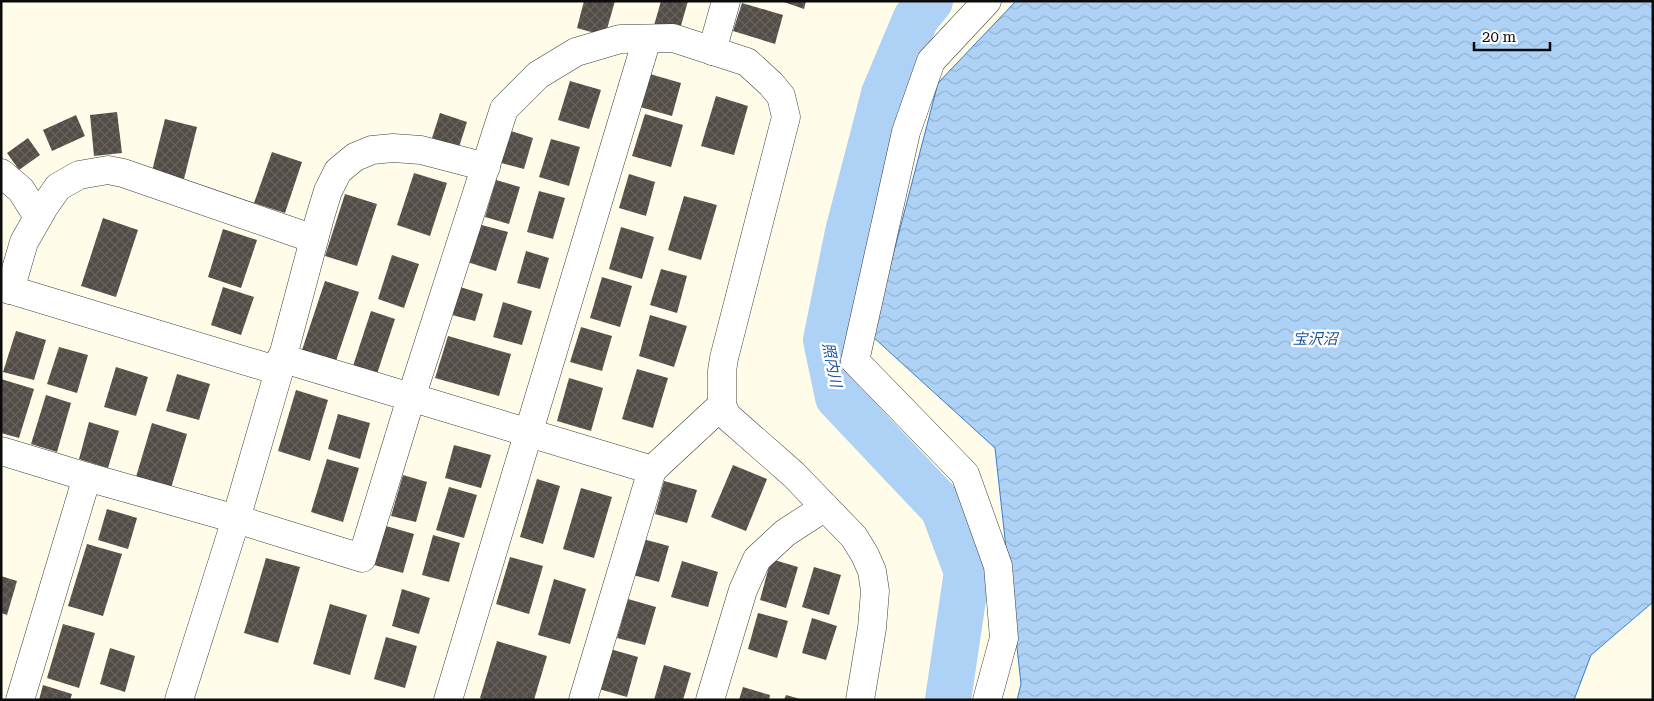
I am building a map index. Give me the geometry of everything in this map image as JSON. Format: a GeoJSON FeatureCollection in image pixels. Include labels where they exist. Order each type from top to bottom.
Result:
{"type":"FeatureCollection","features":[{"type":"Feature","properties":{"kind":"street"},"geometry":{"type":"LineString","coordinates":[[712,51],[726,1]]}},
{"type":"Feature","properties":{"kind":"street"},"geometry":{"type":"LineString","coordinates":[[987,1],[931,61],[906,132],[855,361],[965,474],[998,566],[1004,638],[987,700]]}},
{"type":"Feature","properties":{"kind":"street"},"geometry":{"type":"LineString","coordinates":[[1,451],[236,519],[362,558],[411,398],[504,109],[538,75],[576,52],[620,39],[673,38],[747,62],[766,78],[781,96],[786,117],[724,358],[721,378],[722,405],[728,416],[793,474],[854,537],[865,555],[872,571],[875,591],[872,628],[860,700]]}},
{"type":"Feature","properties":{"kind":"street"},"geometry":{"type":"LineString","coordinates":[[448,700],[646,39]]}},
{"type":"Feature","properties":{"kind":"street"},"geometry":{"type":"LineString","coordinates":[[179,700],[236,519],[328,191],[338,171],[355,157],[372,150],[393,148],[421,150],[486,167]]}},
{"type":"Feature","properties":{"kind":"street"},"geometry":{"type":"LineString","coordinates":[[314,239],[124,173],[108,170],[79,175],[58,187],[38,216],[24,242],[5,288],[280,365],[411,398],[652,470]]}},
{"type":"Feature","properties":{"kind":"street"},"geometry":{"type":"LineString","coordinates":[[1,173],[21,190],[38,216]]}},
{"type":"Feature","properties":{"kind":"street"},"geometry":{"type":"LineString","coordinates":[[583,700],[652,470],[722,405]]}},
{"type":"Feature","properties":{"kind":"street"},"geometry":{"type":"LineString","coordinates":[[20,700],[87,477]]}},
{"type":"Feature","properties":{"kind":"street"},"geometry":{"type":"LineString","coordinates":[[710,700],[744,590],[757,559],[785,533],[825,508]]}},
{"type":"Feature","properties":{"kind":"water","name":"宝沢沼"},"geometry":{"type":"Polygon","coordinates":[[[1016,1],[1653,1],[1653,602],[1591,655],[1574,700],[1017,700],[1021,684],[995,448],[872,336],[938,83],[1016,1]]]}},
{"type":"Feature","properties":{"kind":"building"},"geometry":{"type":"Polygon","coordinates":[[[584,1],[615,1],[605,36],[577,28],[584,1]]]}},
{"type":"Feature","properties":{"kind":"building"},"geometry":{"type":"Polygon","coordinates":[[[661,1],[688,1],[678,36],[653,29],[661,1]]]}},
{"type":"Feature","properties":{"kind":"building"},"geometry":{"type":"Polygon","coordinates":[[[781,1],[806,1],[804,9],[781,1]]]}},
{"type":"Feature","properties":{"kind":"building"},"geometry":{"type":"Polygon","coordinates":[[[742,3],[783,15],[775,44],[733,31],[742,3]]]}},
{"type":"Feature","properties":{"kind":"building"},"geometry":{"type":"Polygon","coordinates":[[[650,74],[681,83],[672,116],[640,107],[650,74]]]}},
{"type":"Feature","properties":{"kind":"building"},"geometry":{"type":"Polygon","coordinates":[[[570,81],[601,90],[589,129],[558,120],[570,81]]]}},
{"type":"Feature","properties":{"kind":"building"},"geometry":{"type":"Polygon","coordinates":[[[716,96],[748,106],[734,155],[701,146],[716,96]]]}},
{"type":"Feature","properties":{"kind":"building"},"geometry":{"type":"Polygon","coordinates":[[[117,112],[122,153],[94,156],[90,115],[117,112]]]}},
{"type":"Feature","properties":{"kind":"building"},"geometry":{"type":"Polygon","coordinates":[[[440,113],[467,122],[459,147],[432,138],[440,113]]]}},
{"type":"Feature","properties":{"kind":"building"},"geometry":{"type":"Polygon","coordinates":[[[645,114],[683,125],[671,167],[632,156],[645,114]]]}},
{"type":"Feature","properties":{"kind":"building"},"geometry":{"type":"Polygon","coordinates":[[[76,115],[85,136],[52,151],[43,130],[76,115]]]}},
{"type":"Feature","properties":{"kind":"building"},"geometry":{"type":"Polygon","coordinates":[[[165,119],[197,127],[183,183],[151,175],[165,119]]]}},
{"type":"Feature","properties":{"kind":"building"},"geometry":{"type":"Polygon","coordinates":[[[511,131],[533,138],[524,169],[501,163],[511,131]]]}},
{"type":"Feature","properties":{"kind":"building"},"geometry":{"type":"Polygon","coordinates":[[[28,138],[40,155],[19,170],[7,153],[28,138]]]}},
{"type":"Feature","properties":{"kind":"building"},"geometry":{"type":"Polygon","coordinates":[[[551,139],[580,147],[569,186],[539,177],[551,139]]]}},
{"type":"Feature","properties":{"kind":"building"},"geometry":{"type":"Polygon","coordinates":[[[272,152],[302,162],[285,213],[254,203],[272,152]]]}},
{"type":"Feature","properties":{"kind":"building"},"geometry":{"type":"Polygon","coordinates":[[[414,173],[447,183],[430,236],[397,225],[414,173]]]}},
{"type":"Feature","properties":{"kind":"building"},"geometry":{"type":"Polygon","coordinates":[[[629,174],[655,182],[646,216],[619,208],[629,174]]]}},
{"type":"Feature","properties":{"kind":"building"},"geometry":{"type":"Polygon","coordinates":[[[496,180],[520,187],[509,224],[485,217],[496,180]]]}},
{"type":"Feature","properties":{"kind":"building"},"geometry":{"type":"Polygon","coordinates":[[[539,191],[565,198],[553,239],[527,232],[539,191]]]}},
{"type":"Feature","properties":{"kind":"building"},"geometry":{"type":"Polygon","coordinates":[[[345,194],[377,204],[357,266],[325,256],[345,194]]]}},
{"type":"Feature","properties":{"kind":"building"},"geometry":{"type":"Polygon","coordinates":[[[684,196],[717,205],[701,260],[668,250],[684,196]]]}},
{"type":"Feature","properties":{"kind":"building"},"geometry":{"type":"Polygon","coordinates":[[[103,218],[138,230],[116,297],[81,286],[103,218]]]}},
{"type":"Feature","properties":{"kind":"building"},"geometry":{"type":"Polygon","coordinates":[[[478,224],[508,232],[496,271],[467,262],[478,224]]]}},
{"type":"Feature","properties":{"kind":"building"},"geometry":{"type":"Polygon","coordinates":[[[621,227],[654,237],[642,279],[609,269],[621,227]]]}},
{"type":"Feature","properties":{"kind":"building"},"geometry":{"type":"Polygon","coordinates":[[[223,229],[257,240],[241,288],[208,277],[223,229]]]}},
{"type":"Feature","properties":{"kind":"building"},"geometry":{"type":"Polygon","coordinates":[[[526,251],[549,258],[540,289],[517,283],[526,251]]]}},
{"type":"Feature","properties":{"kind":"building"},"geometry":{"type":"Polygon","coordinates":[[[392,255],[419,264],[404,308],[378,299],[392,255]]]}},
{"type":"Feature","properties":{"kind":"building"},"geometry":{"type":"Polygon","coordinates":[[[661,269],[687,276],[677,313],[650,305],[661,269]]]}},
{"type":"Feature","properties":{"kind":"building"},"geometry":{"type":"Polygon","coordinates":[[[602,277],[632,286],[620,327],[590,318],[602,277]]]}},
{"type":"Feature","properties":{"kind":"building"},"geometry":{"type":"Polygon","coordinates":[[[325,281],[359,292],[335,364],[301,353],[325,281]]]}},
{"type":"Feature","properties":{"kind":"building"},"geometry":{"type":"Polygon","coordinates":[[[223,287],[254,297],[241,335],[211,325],[223,287]]]}},
{"type":"Feature","properties":{"kind":"building"},"geometry":{"type":"Polygon","coordinates":[[[460,287],[483,294],[475,321],[452,315],[460,287]]]}},
{"type":"Feature","properties":{"kind":"building"},"geometry":{"type":"Polygon","coordinates":[[[503,302],[532,311],[522,345],[493,337],[503,302]]]}},
{"type":"Feature","properties":{"kind":"building"},"geometry":{"type":"Polygon","coordinates":[[[371,311],[395,319],[377,374],[353,366],[371,311]]]}},
{"type":"Feature","properties":{"kind":"building"},"geometry":{"type":"Polygon","coordinates":[[[650,315],[687,326],[674,367],[639,356],[650,315]]]}},
{"type":"Feature","properties":{"kind":"building"},"geometry":{"type":"Polygon","coordinates":[[[581,327],[612,336],[602,371],[570,362],[581,327]]]}},
{"type":"Feature","properties":{"kind":"building"},"geometry":{"type":"Polygon","coordinates":[[[16,331],[46,340],[34,380],[3,372],[16,331]]]}},
{"type":"Feature","properties":{"kind":"building"},"geometry":{"type":"Polygon","coordinates":[[[448,336],[511,354],[499,396],[435,378],[448,336]]]}},
{"type":"Feature","properties":{"kind":"building"},"geometry":{"type":"Polygon","coordinates":[[[59,347],[88,355],[77,393],[47,384],[59,347]]]}},
{"type":"Feature","properties":{"kind":"building"},"geometry":{"type":"Polygon","coordinates":[[[116,367],[148,377],[136,416],[104,407],[116,367]]]}},
{"type":"Feature","properties":{"kind":"building"},"geometry":{"type":"Polygon","coordinates":[[[637,369],[668,378],[653,428],[622,419],[637,369]]]}},
{"type":"Feature","properties":{"kind":"building"},"geometry":{"type":"Polygon","coordinates":[[[177,374],[210,384],[199,420],[166,411],[177,374]]]}},
{"type":"Feature","properties":{"kind":"building"},"geometry":{"type":"Polygon","coordinates":[[[569,378],[603,388],[591,431],[557,421],[569,378]]]}},
{"type":"Feature","properties":{"kind":"building"},"geometry":{"type":"Polygon","coordinates":[[[1,379],[34,389],[19,438],[1,433],[1,379]]]}},
{"type":"Feature","properties":{"kind":"building"},"geometry":{"type":"Polygon","coordinates":[[[296,390],[328,400],[310,461],[278,451],[296,390]]]}},
{"type":"Feature","properties":{"kind":"building"},"geometry":{"type":"Polygon","coordinates":[[[46,395],[71,403],[57,452],[31,444],[46,395]]]}},
{"type":"Feature","properties":{"kind":"building"},"geometry":{"type":"Polygon","coordinates":[[[338,414],[370,423],[360,459],[328,449],[338,414]]]}},
{"type":"Feature","properties":{"kind":"building"},"geometry":{"type":"Polygon","coordinates":[[[89,422],[119,431],[108,468],[79,459],[89,422]]]}},
{"type":"Feature","properties":{"kind":"building"},"geometry":{"type":"Polygon","coordinates":[[[152,423],[187,434],[171,488],[136,477],[152,423]]]}},
{"type":"Feature","properties":{"kind":"building"},"geometry":{"type":"Polygon","coordinates":[[[454,445],[491,455],[481,488],[445,478],[454,445]]]}},
{"type":"Feature","properties":{"kind":"building"},"geometry":{"type":"Polygon","coordinates":[[[327,459],[359,468],[343,522],[311,512],[327,459]]]}},
{"type":"Feature","properties":{"kind":"building"},"geometry":{"type":"Polygon","coordinates":[[[733,465],[767,479],[746,531],[711,517],[733,465]]]}},
{"type":"Feature","properties":{"kind":"building"},"geometry":{"type":"Polygon","coordinates":[[[403,475],[427,482],[416,522],[391,516],[403,475]]]}},
{"type":"Feature","properties":{"kind":"building"},"geometry":{"type":"Polygon","coordinates":[[[537,479],[560,486],[543,544],[520,537],[537,479]]]}},
{"type":"Feature","properties":{"kind":"building"},"geometry":{"type":"Polygon","coordinates":[[[664,481],[697,490],[687,523],[655,514],[664,481]]]}},
{"type":"Feature","properties":{"kind":"building"},"geometry":{"type":"Polygon","coordinates":[[[449,487],[477,495],[464,538],[436,530],[449,487]]]}},
{"type":"Feature","properties":{"kind":"building"},"geometry":{"type":"Polygon","coordinates":[[[581,488],[612,497],[594,558],[563,549],[581,488]]]}},
{"type":"Feature","properties":{"kind":"building"},"geometry":{"type":"Polygon","coordinates":[[[107,509],[137,518],[128,549],[98,540],[107,509]]]}},
{"type":"Feature","properties":{"kind":"building"},"geometry":{"type":"Polygon","coordinates":[[[386,526],[414,534],[403,573],[374,565],[386,526]]]}},
{"type":"Feature","properties":{"kind":"building"},"geometry":{"type":"Polygon","coordinates":[[[433,535],[460,543],[449,582],[422,575],[433,535]]]}},
{"type":"Feature","properties":{"kind":"building"},"geometry":{"type":"Polygon","coordinates":[[[643,539],[669,546],[659,582],[633,575],[643,539]]]}},
{"type":"Feature","properties":{"kind":"building"},"geometry":{"type":"Polygon","coordinates":[[[87,544],[122,554],[103,616],[68,606],[87,544]]]}},
{"type":"Feature","properties":{"kind":"building"},"geometry":{"type":"Polygon","coordinates":[[[510,557],[543,566],[529,614],[496,604],[510,557]]]}},
{"type":"Feature","properties":{"kind":"building"},"geometry":{"type":"Polygon","coordinates":[[[266,558],[300,567],[278,643],[244,633],[266,558]]]}},
{"type":"Feature","properties":{"kind":"building"},"geometry":{"type":"Polygon","coordinates":[[[771,559],[798,567],[786,608],[760,600],[771,559]]]}},
{"type":"Feature","properties":{"kind":"building"},"geometry":{"type":"Polygon","coordinates":[[[682,561],[718,572],[708,607],[671,597],[682,561]]]}},
{"type":"Feature","properties":{"kind":"building"},"geometry":{"type":"Polygon","coordinates":[[[814,567],[841,575],[829,615],[802,607],[814,567]]]}},
{"type":"Feature","properties":{"kind":"building"},"geometry":{"type":"Polygon","coordinates":[[[1,576],[17,581],[7,615],[1,613],[1,576]]]}},
{"type":"Feature","properties":{"kind":"building"},"geometry":{"type":"Polygon","coordinates":[[[554,579],[586,589],[570,644],[538,635],[554,579]]]}},
{"type":"Feature","properties":{"kind":"building"},"geometry":{"type":"Polygon","coordinates":[[[402,589],[430,598],[419,634],[392,626],[402,589]]]}},
{"type":"Feature","properties":{"kind":"building"},"geometry":{"type":"Polygon","coordinates":[[[628,599],[656,607],[645,645],[617,638],[628,599]]]}},
{"type":"Feature","properties":{"kind":"building"},"geometry":{"type":"Polygon","coordinates":[[[330,604],[367,615],[350,675],[313,664],[330,604]]]}},
{"type":"Feature","properties":{"kind":"building"},"geometry":{"type":"Polygon","coordinates":[[[758,613],[788,621],[777,658],[748,649],[758,613]]]}},
{"type":"Feature","properties":{"kind":"building"},"geometry":{"type":"Polygon","coordinates":[[[812,618],[837,626],[826,660],[802,653],[812,618]]]}},
{"type":"Feature","properties":{"kind":"building"},"geometry":{"type":"Polygon","coordinates":[[[63,624],[95,633],[79,688],[47,678],[63,624]]]}},
{"type":"Feature","properties":{"kind":"building"},"geometry":{"type":"Polygon","coordinates":[[[386,637],[417,646],[405,688],[374,679],[386,637]]]}},
{"type":"Feature","properties":{"kind":"building"},"geometry":{"type":"Polygon","coordinates":[[[497,641],[547,656],[534,700],[485,700],[480,698],[497,641]]]}},
{"type":"Feature","properties":{"kind":"building"},"geometry":{"type":"Polygon","coordinates":[[[110,648],[135,656],[125,692],[100,684],[110,648]]]}},
{"type":"Feature","properties":{"kind":"building"},"geometry":{"type":"Polygon","coordinates":[[[610,649],[638,657],[627,697],[599,689],[610,649]]]}},
{"type":"Feature","properties":{"kind":"building"},"geometry":{"type":"Polygon","coordinates":[[[664,665],[691,673],[683,700],[654,700],[664,665]]]}},
{"type":"Feature","properties":{"kind":"building"},"geometry":{"type":"Polygon","coordinates":[[[43,685],[72,694],[70,700],[39,700],[43,685]]]}},
{"type":"Feature","properties":{"kind":"building"},"geometry":{"type":"Polygon","coordinates":[[[743,687],[770,695],[769,700],[739,700],[743,687]]]}},
{"type":"Feature","properties":{"kind":"building"},"geometry":{"type":"Polygon","coordinates":[[[786,695],[800,699],[800,700],[784,700],[786,695]]]}},
{"type":"Feature","properties":{"kind":"waterway","name":"照内川"},"geometry":{"type":"LineString","coordinates":[[930,1],[916,18],[884,94],[848,232],[826,340],[838,397],[943,508],[967,572],[948,700]]}}]}
